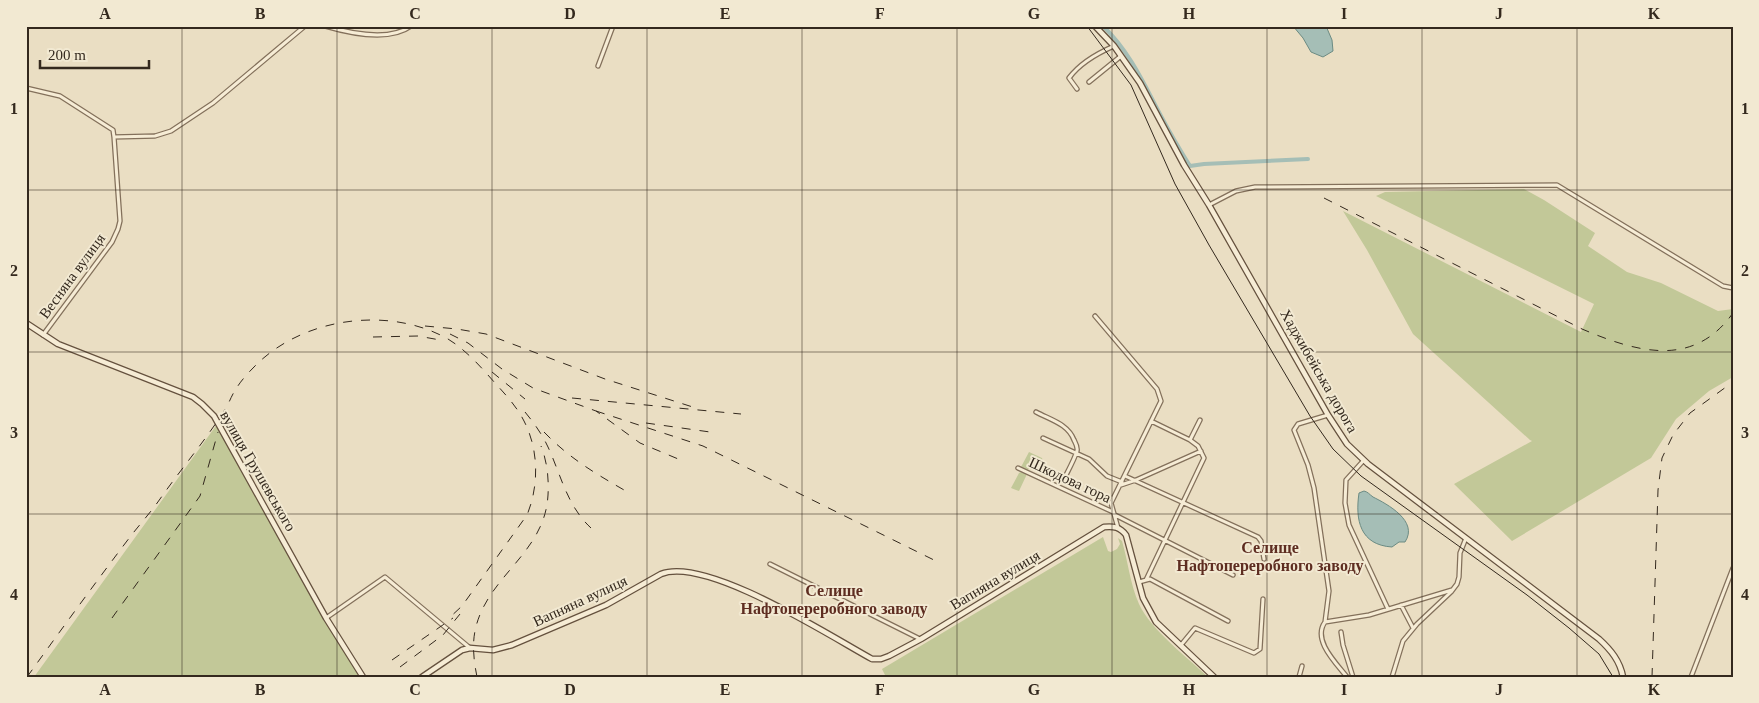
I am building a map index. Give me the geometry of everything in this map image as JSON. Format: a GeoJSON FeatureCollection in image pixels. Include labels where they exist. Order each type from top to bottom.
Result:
{"type":"FeatureCollection","features":[{"type":"Feature","properties":{"kind":"street"},"geometry":{"type":"LineString","coordinates":[[26,87],[60,96],[70,101],[113,130],[114,137],[161,135],[170,131],[220,97],[305,26]]}},
{"type":"Feature","properties":{"kind":"street"},"geometry":{"type":"LineString","coordinates":[[325,26],[360,34],[377,35],[407,29],[411,26]]}},
{"type":"Feature","properties":{"kind":"street"},"geometry":{"type":"LineString","coordinates":[[598,66],[613,26]]}},
{"type":"Feature","properties":{"kind":"street","name":"Хаджибейська дорога"},"geometry":{"type":"LineString","coordinates":[[1095,26],[1114,46],[1140,83],[1184,166],[1209,205],[1346,444],[1364,460],[1599,639],[1615,656],[1623,677]]}},
{"type":"Feature","properties":{"kind":"street"},"geometry":{"type":"LineString","coordinates":[[1077,89],[1069,78],[1073,72],[1098,54],[1114,46]]}},
{"type":"Feature","properties":{"kind":"street"},"geometry":{"type":"LineString","coordinates":[[1089,82],[1121,55]]}},
{"type":"Feature","properties":{"kind":"street","name":"Весняна вулиця"},"geometry":{"type":"LineString","coordinates":[[43,335],[112,242],[118,229],[120,213],[114,137]]}},
{"type":"Feature","properties":{"kind":"street"},"geometry":{"type":"LineString","coordinates":[[1209,205],[1236,191],[1255,187],[1557,185],[1724,286],[1733,288]]}},
{"type":"Feature","properties":{"kind":"street"},"geometry":{"type":"LineString","coordinates":[[1095,316],[1157,389],[1161,401],[1111,503],[1118,528],[1129,542],[1143,598],[1156,622],[1214,677]]}},
{"type":"Feature","properties":{"kind":"street","name":"вулиця Грушевського"},"geometry":{"type":"LineString","coordinates":[[26,324],[58,344],[179,391],[202,404],[218,420],[326,618],[363,677]]}},
{"type":"Feature","properties":{"kind":"street"},"geometry":{"type":"LineString","coordinates":[[1036,412],[1071,432],[1077,452],[1065,477]]}},
{"type":"Feature","properties":{"kind":"street"},"geometry":{"type":"LineString","coordinates":[[1328,415],[1298,424],[1294,430],[1308,465],[1314,488],[1329,591],[1325,622],[1322,626],[1323,643],[1346,677]]}},
{"type":"Feature","properties":{"kind":"street"},"geometry":{"type":"LineString","coordinates":[[1190,440],[1200,420]]}},
{"type":"Feature","properties":{"kind":"street"},"geometry":{"type":"LineString","coordinates":[[1146,580],[1204,458],[1198,446],[1190,440],[1151,421]]}},
{"type":"Feature","properties":{"kind":"street"},"geometry":{"type":"LineString","coordinates":[[1042,438],[1077,452],[1089,459],[1107,476],[1121,484],[1136,480],[1201,451]]}},
{"type":"Feature","properties":{"kind":"street"},"geometry":{"type":"LineString","coordinates":[[1364,460],[1346,480],[1345,503],[1349,525],[1388,609]]}},
{"type":"Feature","properties":{"kind":"street","name":"Шкодова гора"},"geometry":{"type":"LineString","coordinates":[[1018,468],[1234,575]]}},
{"type":"Feature","properties":{"kind":"street"},"geometry":{"type":"LineString","coordinates":[[1125,476],[1258,538],[1261,541],[1264,559]]}},
{"type":"Feature","properties":{"kind":"street","name":"Вапняна вулиця"},"geometry":{"type":"LineString","coordinates":[[470,648],[493,650],[512,645],[606,605],[661,574],[676,570],[739,587],[761,597],[872,659],[881,659],[921,639],[1104,527],[1118,528]]}},
{"type":"Feature","properties":{"kind":"street"},"geometry":{"type":"LineString","coordinates":[[1392,677],[1400,648],[1413,628],[1453,589],[1458,581],[1459,557],[1466,538]]}},
{"type":"Feature","properties":{"kind":"street"},"geometry":{"type":"LineString","coordinates":[[770,564],[921,639]]}},
{"type":"Feature","properties":{"kind":"street"},"geometry":{"type":"LineString","coordinates":[[1692,677],[1733,568]]}},
{"type":"Feature","properties":{"kind":"street"},"geometry":{"type":"LineString","coordinates":[[326,618],[385,577],[470,648],[454,654],[422,677]]}},
{"type":"Feature","properties":{"kind":"street"},"geometry":{"type":"LineString","coordinates":[[1139,582],[1150,579],[1228,621]]}},
{"type":"Feature","properties":{"kind":"street"},"geometry":{"type":"LineString","coordinates":[[1325,622],[1349,619],[1388,609],[1453,589]]}},
{"type":"Feature","properties":{"kind":"street"},"geometry":{"type":"LineString","coordinates":[[1181,645],[1196,628],[1254,653],[1260,649],[1263,599]]}},
{"type":"Feature","properties":{"kind":"street"},"geometry":{"type":"LineString","coordinates":[[1401,605],[1413,628]]}},
{"type":"Feature","properties":{"kind":"street"},"geometry":{"type":"LineString","coordinates":[[1341,632],[1353,677]]}},
{"type":"Feature","properties":{"kind":"street"},"geometry":{"type":"LineString","coordinates":[[1299,677],[1302,666]]}},
{"type":"Feature","properties":{"kind":"green space"},"geometry":{"type":"Polygon","coordinates":[[[1524,189],[1595,233],[1588,246],[1627,272],[1661,283],[1718,311],[1733,309],[1733,377],[1709,391],[1676,419],[1651,458],[1512,541],[1454,484],[1532,441],[1413,334],[1367,250],[1343,211],[1581,332],[1594,304],[1376,196],[1385,192],[1524,189]]]}},
{"type":"Feature","properties":{"kind":"green space"},"geometry":{"type":"Polygon","coordinates":[[[218,423],[362,677],[34,677],[218,423]]]}},
{"type":"Feature","properties":{"kind":"green space"},"geometry":{"type":"Polygon","coordinates":[[[1029,452],[1042,458],[1044,465],[1041,471],[1030,467],[1028,470],[1021,467],[1029,452]]]}},
{"type":"Feature","properties":{"kind":"green space"},"geometry":{"type":"Polygon","coordinates":[[[1021,472],[1027,474],[1019,491],[1011,488],[1021,472]]]}},
{"type":"Feature","properties":{"kind":"green space"},"geometry":{"type":"Polygon","coordinates":[[[1103,537],[1108,551],[1111,552],[1117,549],[1120,544],[1118,538],[1122,541],[1133,589],[1139,604],[1152,624],[1208,677],[886,677],[882,669],[1103,537]]]}},
{"type":"Feature","properties":{"kind":"water"},"geometry":{"type":"Polygon","coordinates":[[[1293,26],[1326,26],[1332,40],[1333,51],[1323,57],[1311,52],[1293,26]]]}},
{"type":"Feature","properties":{"kind":"water"},"geometry":{"type":"Polygon","coordinates":[[[1364,491],[1386,504],[1405,520],[1408,534],[1405,542],[1399,542],[1392,547],[1373,542],[1366,536],[1359,521],[1358,513],[1359,493],[1364,491]]]}},
{"type":"Feature","properties":{"kind":"waterway"},"geometry":{"type":"LineString","coordinates":[[1103,26],[1113,36],[1136,69],[1190,166],[1308,159]]}},
{"type":"Feature","properties":{"kind":"tram line"},"geometry":{"type":"LineString","coordinates":[[1087,26],[1131,85],[1175,184],[1310,416],[1333,449],[1361,476],[1527,595],[1569,628],[1599,654],[1613,677]]}},
{"type":"Feature","properties":{"kind":"railway"},"geometry":{"type":"LineString","coordinates":[[1324,198],[1582,329],[1623,344],[1663,351],[1682,349],[1700,342],[1717,331],[1733,313]]}},
{"type":"Feature","properties":{"kind":"railway"},"geometry":{"type":"LineString","coordinates":[[27,677],[209,433],[246,375],[273,350],[296,337],[320,328],[346,322],[373,320],[399,322],[424,328],[448,339],[473,359],[515,406],[529,432],[536,468],[534,492],[527,515],[462,606],[447,620]]}},
{"type":"Feature","properties":{"kind":"railway"},"geometry":{"type":"LineString","coordinates":[[425,326],[486,334],[605,379],[699,409]]}},
{"type":"Feature","properties":{"kind":"railway"},"geometry":{"type":"LineString","coordinates":[[450,334],[468,343],[502,369],[533,388],[596,411],[640,443],[683,461]]}},
{"type":"Feature","properties":{"kind":"railway"},"geometry":{"type":"LineString","coordinates":[[373,337],[418,336],[440,340]]}},
{"type":"Feature","properties":{"kind":"railway"},"geometry":{"type":"LineString","coordinates":[[492,372],[525,399]]}},
{"type":"Feature","properties":{"kind":"railway"},"geometry":{"type":"LineString","coordinates":[[1652,677],[1658,490],[1662,458],[1673,435],[1690,413],[1733,382]]}},
{"type":"Feature","properties":{"kind":"railway"},"geometry":{"type":"LineString","coordinates":[[572,398],[741,414]]}},
{"type":"Feature","properties":{"kind":"railway"},"geometry":{"type":"LineString","coordinates":[[596,411],[703,446],[938,562]]}},
{"type":"Feature","properties":{"kind":"railway"},"geometry":{"type":"LineString","coordinates":[[525,412],[546,442],[570,500],[591,528]]}},
{"type":"Feature","properties":{"kind":"railway"},"geometry":{"type":"LineString","coordinates":[[646,423],[710,432]]}},
{"type":"Feature","properties":{"kind":"railway"},"geometry":{"type":"LineString","coordinates":[[112,618],[200,496],[218,432]]}},
{"type":"Feature","properties":{"kind":"railway"},"geometry":{"type":"LineString","coordinates":[[544,432],[575,459],[631,494]]}},
{"type":"Feature","properties":{"kind":"railway"},"geometry":{"type":"LineString","coordinates":[[477,677],[474,660],[474,642],[475,631],[481,612],[502,579],[537,533],[544,516],[548,495],[548,482],[541,446]]}},
{"type":"Feature","properties":{"kind":"railway"},"geometry":{"type":"LineString","coordinates":[[400,667],[443,635],[460,614]]}},
{"type":"Feature","properties":{"kind":"railway"},"geometry":{"type":"LineString","coordinates":[[392,660],[453,618]]}},
{"type":"Feature","properties":{"kind":"district","name":"Селище Нафтопереробного заводу"},"geometry":{"type":"Point","coordinates":[1270,556]}},
{"type":"Feature","properties":{"kind":"district","name":"Селище Нафтопереробного заводу"},"geometry":{"type":"Point","coordinates":[834,599]}}]}
